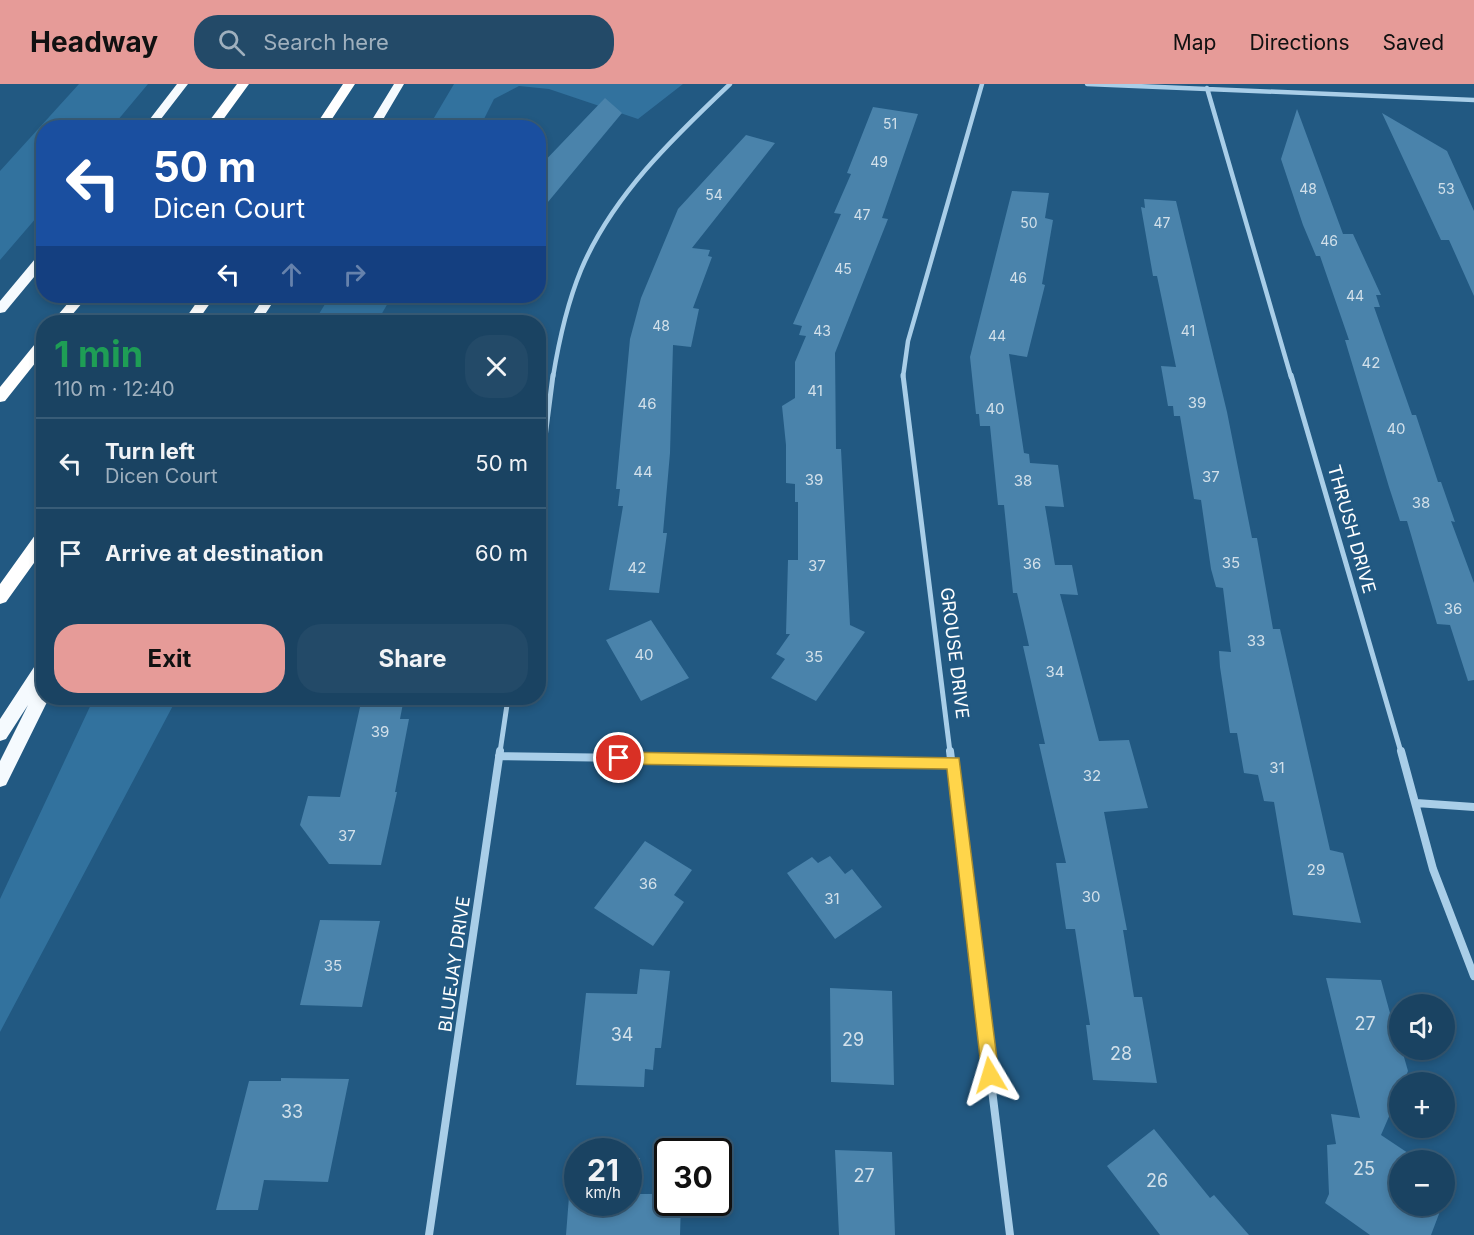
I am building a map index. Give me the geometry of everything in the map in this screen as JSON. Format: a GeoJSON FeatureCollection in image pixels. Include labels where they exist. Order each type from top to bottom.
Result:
{"type":"FeatureCollection","features":[{"type":"Feature","properties":{"kind":"highway"},"geometry":{"type":"LineString","coordinates":[[154,120],[183,84]]}},
{"type":"Feature","properties":{"kind":"highway"},"geometry":{"type":"LineString","coordinates":[[216,120],[243,84]]}},
{"type":"Feature","properties":{"kind":"highway"},"geometry":{"type":"LineString","coordinates":[[325,120],[349,84]]}},
{"type":"Feature","properties":{"kind":"highway"},"geometry":{"type":"LineString","coordinates":[[377,120],[399,84]]}},
{"type":"Feature","properties":{"kind":"highway"},"geometry":{"type":"LineString","coordinates":[[0,309],[36,266]]}},
{"type":"Feature","properties":{"kind":"highway"},"geometry":{"type":"LineString","coordinates":[[65,315],[75,303]]}},
{"type":"Feature","properties":{"kind":"highway"},"geometry":{"type":"LineString","coordinates":[[0,397],[36,352]]}},
{"type":"Feature","properties":{"kind":"highway"},"geometry":{"type":"LineString","coordinates":[[0,597],[36,546]]}},
{"type":"Feature","properties":{"kind":"highway"},"geometry":{"type":"LineString","coordinates":[[0,734],[36,678]]}},
{"type":"Feature","properties":{"kind":"highway"},"geometry":{"type":"LineString","coordinates":[[0,779],[37,705]]}},
{"type":"Feature","properties":{"kind":"street"},"geometry":{"type":"LineString","coordinates":[[546,438],[558,357],[568,313],[582,269],[607,221],[639,176],[730,84]]}},
{"type":"Feature","properties":{"kind":"street","name":"GROUSE DRIVE"},"geometry":{"type":"LineString","coordinates":[[982,84],[908,342],[903,373],[954,763],[1010,1235]]}},
{"type":"Feature","properties":{"kind":"street"},"geometry":{"type":"LineString","coordinates":[[1087,84],[1474,100]]}},
{"type":"Feature","properties":{"kind":"street","name":"THRUSH DRIVE"},"geometry":{"type":"LineString","coordinates":[[1207,88],[1416,803],[1433,869],[1474,976]]}},
{"type":"Feature","properties":{"kind":"street","name":"BLUEJAY DRIVE"},"geometry":{"type":"LineString","coordinates":[[429,1235],[507,705]]}},
{"type":"Feature","properties":{"kind":"street"},"geometry":{"type":"LineString","coordinates":[[499,756],[954,763]]}},
{"type":"Feature","properties":{"kind":"street"},"geometry":{"type":"LineString","coordinates":[[1416,803],[1474,807]]}},
{"type":"Feature","properties":{"kind":"shaded area"},"geometry":{"type":"Polygon","coordinates":[[[79,84],[148,84],[118,120],[46,120],[79,84]]]}},
{"type":"Feature","properties":{"kind":"shaded area"},"geometry":{"type":"Polygon","coordinates":[[[454,84],[683,84],[638,119],[549,89],[519,86],[494,99],[484,120],[433,120],[454,84]]]}},
{"type":"Feature","properties":{"kind":"shaded area"},"geometry":{"type":"Polygon","coordinates":[[[36,131],[36,218],[0,260],[0,171],[36,131]]]}},
{"type":"Feature","properties":{"kind":"shaded area"},"geometry":{"type":"Polygon","coordinates":[[[326,303],[388,303],[381,315],[318,315],[326,303]]]}},
{"type":"Feature","properties":{"kind":"shaded area"},"geometry":{"type":"Polygon","coordinates":[[[91,705],[173,705],[0,1032],[0,899],[91,705]]]}},
{"type":"Feature","properties":{"kind":"building"},"geometry":{"type":"Polygon","coordinates":[[[605,98],[622,113],[546,204],[546,160],[605,98]]]}},
{"type":"Feature","properties":{"kind":"building"},"geometry":{"type":"Polygon","coordinates":[[[873,107],[918,114],[882,218],[888,219],[835,353],[836,449],[841,449],[850,625],[865,632],[816,701],[771,678],[785,659],[776,654],[790,634],[786,634],[788,560],[798,560],[798,502],[795,502],[795,484],[786,483],[786,445],[782,406],[795,398],[795,362],[806,336],[799,335],[802,326],[793,324],[841,214],[834,213],[851,174],[847,173],[873,107]]]}},
{"type":"Feature","properties":{"kind":"building"},"geometry":{"type":"Polygon","coordinates":[[[1297,109],[1343,234],[1353,234],[1381,295],[1376,295],[1380,307],[1374,307],[1412,415],[1416,415],[1438,482],[1441,482],[1455,522],[1451,521],[1474,583],[1474,680],[1468,681],[1450,625],[1437,624],[1407,521],[1400,521],[1389,487],[1345,340],[1349,340],[1320,256],[1316,256],[1303,225],[1281,159],[1297,109]]]}},
{"type":"Feature","properties":{"kind":"building"},"geometry":{"type":"Polygon","coordinates":[[[1382,113],[1447,151],[1474,211],[1474,296],[1449,240],[1441,240],[1382,113]]]}},
{"type":"Feature","properties":{"kind":"building"},"geometry":{"type":"Polygon","coordinates":[[[746,135],[775,143],[692,248],[710,250],[708,256],[712,257],[693,308],[699,309],[691,347],[673,345],[670,453],[663,533],[667,533],[659,593],[609,590],[623,506],[618,506],[620,489],[616,489],[630,339],[641,298],[678,209],[746,135]]]}},
{"type":"Feature","properties":{"kind":"building"},"geometry":{"type":"Polygon","coordinates":[[[1012,191],[1049,193],[1045,218],[1053,220],[1042,284],[1045,285],[1027,357],[1009,354],[1024,453],[1029,454],[1030,463],[1058,465],[1064,507],[1045,506],[1055,565],[1072,565],[1078,595],[1060,594],[1099,741],[1129,740],[1148,808],[1104,812],[1127,930],[1123,930],[1134,997],[1142,997],[1157,1083],[1093,1080],[1086,1025],[1090,1025],[1075,929],[1066,929],[1056,863],[1066,863],[1039,744],[1045,744],[1023,646],[1029,646],[1017,593],[1013,593],[1004,505],[998,505],[990,426],[980,426],[979,414],[976,414],[970,357],[1012,191]]]}},
{"type":"Feature","properties":{"kind":"building"},"geometry":{"type":"Polygon","coordinates":[[[1144,199],[1176,201],[1227,412],[1252,538],[1257,538],[1273,629],[1280,629],[1330,850],[1343,853],[1361,923],[1293,915],[1274,802],[1264,801],[1258,775],[1244,773],[1237,733],[1230,733],[1219,651],[1231,652],[1223,588],[1216,587],[1211,569],[1201,500],[1194,499],[1180,416],[1174,416],[1173,406],[1168,406],[1161,366],[1176,367],[1157,276],[1153,276],[1141,207],[1145,208],[1144,199]]]}},
{"type":"Feature","properties":{"kind":"building"},"geometry":{"type":"Polygon","coordinates":[[[651,620],[689,678],[641,701],[606,640],[651,620]]]}},
{"type":"Feature","properties":{"kind":"building"},"geometry":{"type":"Polygon","coordinates":[[[360,705],[403,705],[400,719],[409,719],[395,792],[397,792],[381,865],[329,864],[300,825],[308,796],[340,797],[360,705]]]}},
{"type":"Feature","properties":{"kind":"building"},"geometry":{"type":"Polygon","coordinates":[[[645,841],[692,870],[674,895],[684,902],[653,946],[594,908],[645,841]]]}},
{"type":"Feature","properties":{"kind":"building"},"geometry":{"type":"Polygon","coordinates":[[[830,856],[845,874],[852,869],[882,907],[835,939],[787,873],[812,857],[818,863],[830,856]]]}},
{"type":"Feature","properties":{"kind":"building"},"geometry":{"type":"Polygon","coordinates":[[[320,920],[380,921],[362,1007],[300,1005],[320,920]]]}},
{"type":"Feature","properties":{"kind":"building"},"geometry":{"type":"Polygon","coordinates":[[[640,969],[670,971],[661,1048],[655,1048],[653,1070],[645,1069],[644,1087],[576,1085],[586,993],[637,994],[640,969]]]}},
{"type":"Feature","properties":{"kind":"building"},"geometry":{"type":"Polygon","coordinates":[[[1326,978],[1381,980],[1389,1009],[1389,1060],[1405,1060],[1408,1071],[1389,1072],[1389,1116],[1381,1135],[1404,1150],[1389,1150],[1389,1216],[1438,1216],[1431,1235],[1370,1235],[1325,1203],[1329,1194],[1327,1145],[1336,1144],[1331,1114],[1360,1118],[1326,978]]]}},
{"type":"Feature","properties":{"kind":"building"},"geometry":{"type":"Polygon","coordinates":[[[830,988],[892,991],[894,1085],[831,1082],[830,988]]]}},
{"type":"Feature","properties":{"kind":"building"},"geometry":{"type":"Polygon","coordinates":[[[281,1078],[349,1079],[328,1182],[264,1180],[258,1210],[216,1210],[249,1081],[281,1081],[281,1078]]]}},
{"type":"Feature","properties":{"kind":"building"},"geometry":{"type":"Polygon","coordinates":[[[1154,1129],[1210,1198],[1214,1195],[1249,1235],[1160,1235],[1107,1166],[1154,1129]]]}},
{"type":"Feature","properties":{"kind":"building"},"geometry":{"type":"Polygon","coordinates":[[[835,1150],[892,1152],[895,1235],[839,1235],[835,1150]]]}},
{"type":"Feature","properties":{"kind":"building"},"geometry":{"type":"Polygon","coordinates":[[[642,1194],[654,1194],[654,1216],[681,1216],[680,1235],[566,1235],[567,1216],[642,1216],[642,1194]]]}},
{"type":"Feature","properties":{"kind":"route"},"geometry":{"type":"LineString","coordinates":[[619,758],[954,763],[990,1075]]}}]}
